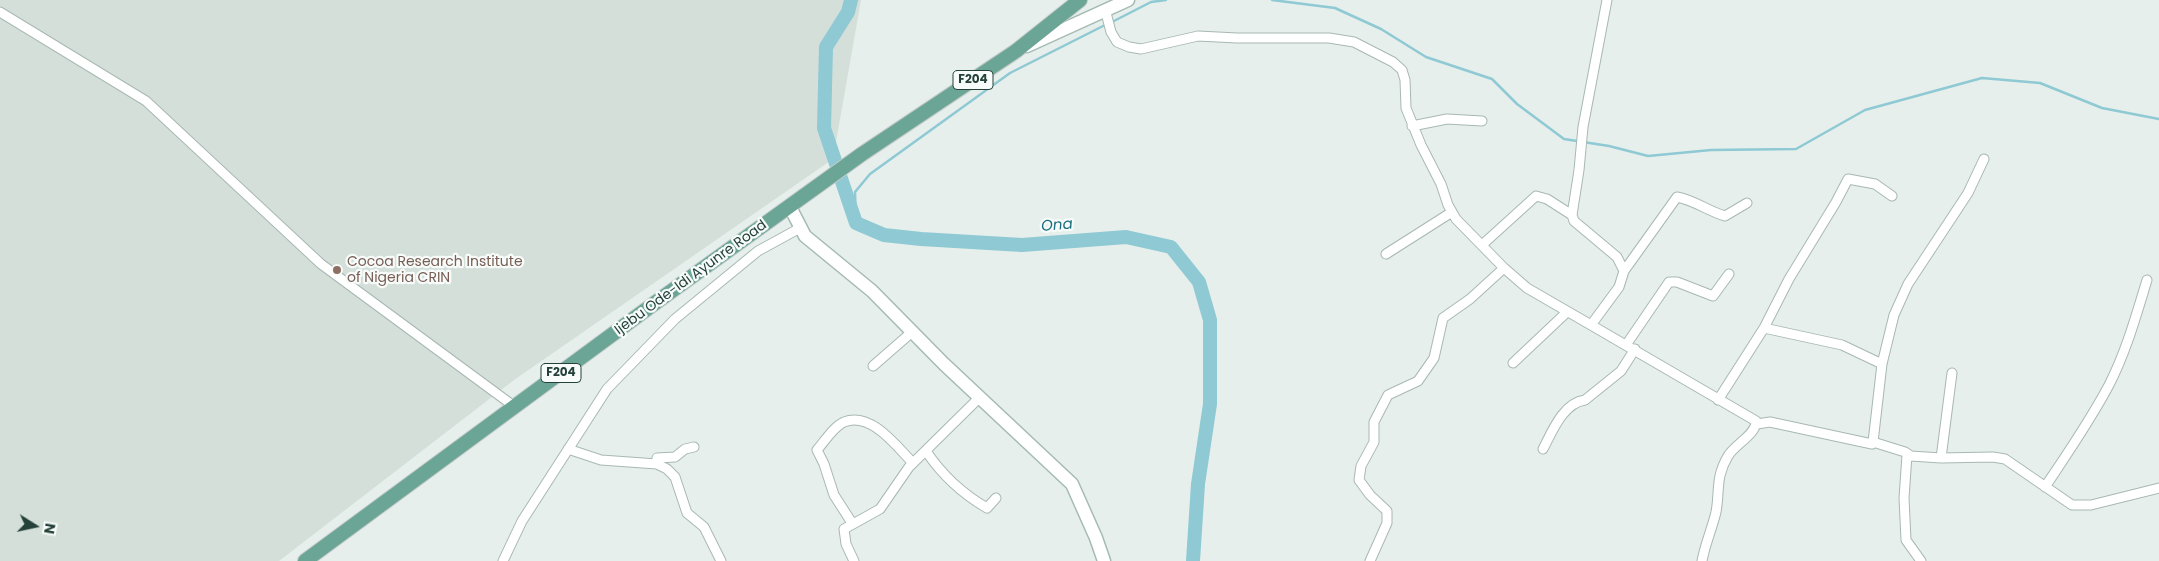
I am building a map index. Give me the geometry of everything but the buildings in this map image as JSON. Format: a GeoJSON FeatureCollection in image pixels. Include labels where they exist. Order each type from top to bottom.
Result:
{"type":"FeatureCollection","features":[{"type":"Feature","properties":{"kind":"main road","name":"Ijebu Ode-Idi Ayunre Road"},"geometry":{"type":"LineString","coordinates":[[305,561],[655,303],[862,154],[1016,51],[1080,0]]}},
{"type":"Feature","properties":{"kind":"street"},"geometry":{"type":"LineString","coordinates":[[1016,51],[1106,15],[1128,0]]}},
{"type":"Feature","properties":{"kind":"street"},"geometry":{"type":"LineString","coordinates":[[1607,0],[1583,127],[1572,215],[1574,221],[1617,257],[1624,271]]}},
{"type":"Feature","properties":{"kind":"street"},"geometry":{"type":"LineString","coordinates":[[0,12],[146,101],[321,264],[515,407]]}},
{"type":"Feature","properties":{"kind":"street"},"geometry":{"type":"LineString","coordinates":[[1106,15],[1111,32],[1122,46],[1141,49],[1198,36],[1328,38],[1354,42],[1392,62],[1402,70],[1406,80],[1406,108],[1412,126],[1441,184],[1452,212],[1504,268],[1527,288],[1753,419],[1756,424],[1755,429],[1732,450],[1722,466],[1717,493],[1716,514],[1708,533],[1702,561]]}},
{"type":"Feature","properties":{"kind":"street"},"geometry":{"type":"LineString","coordinates":[[1412,126],[1447,119],[1482,121]]}},
{"type":"Feature","properties":{"kind":"street"},"geometry":{"type":"LineString","coordinates":[[1873,442],[1882,364],[1894,315],[1908,284],[1968,194],[1984,158]]}},
{"type":"Feature","properties":{"kind":"street"},"geometry":{"type":"LineString","coordinates":[[1718,400],[1764,328],[1789,279],[1848,179],[1875,184],[1892,196]]}},
{"type":"Feature","properties":{"kind":"street"},"geometry":{"type":"LineString","coordinates":[[1482,245],[1536,196],[1547,199],[1572,215]]}},
{"type":"Feature","properties":{"kind":"street"},"geometry":{"type":"LineString","coordinates":[[1591,325],[1618,287],[1624,271],[1678,197],[1689,199],[1709,211],[1725,216],[1746,203]]}},
{"type":"Feature","properties":{"kind":"street"},"geometry":{"type":"LineString","coordinates":[[790,207],[805,236],[872,291],[979,398],[1072,484],[1104,561]]}},
{"type":"Feature","properties":{"kind":"street"},"geometry":{"type":"LineString","coordinates":[[1386,254],[1452,212]]}},
{"type":"Feature","properties":{"kind":"street"},"geometry":{"type":"LineString","coordinates":[[502,561],[522,521],[607,389],[675,319],[758,251],[800,228]]}},
{"type":"Feature","properties":{"kind":"street"},"geometry":{"type":"LineString","coordinates":[[1370,561],[1387,523],[1387,510],[1370,495],[1359,480],[1361,466],[1374,442],[1374,422],[1388,395],[1418,381],[1434,358],[1443,318],[1470,300],[1504,268]]}},
{"type":"Feature","properties":{"kind":"street"},"geometry":{"type":"LineString","coordinates":[[1543,449],[1563,414],[1578,401],[1584,400],[1621,371],[1631,347],[1670,282],[1676,282],[1714,296],[1729,274]]}},
{"type":"Feature","properties":{"kind":"street"},"geometry":{"type":"LineString","coordinates":[[2045,487],[2083,430],[2109,384],[2125,350],[2147,280]]}},
{"type":"Feature","properties":{"kind":"street"},"geometry":{"type":"LineString","coordinates":[[1513,363],[1568,312]]}},
{"type":"Feature","properties":{"kind":"street"},"geometry":{"type":"LineString","coordinates":[[1764,328],[1842,345],[1882,364]]}},
{"type":"Feature","properties":{"kind":"street"},"geometry":{"type":"LineString","coordinates":[[873,366],[912,332]]}},
{"type":"Feature","properties":{"kind":"street"},"geometry":{"type":"LineString","coordinates":[[1941,458],[1952,373]]}},
{"type":"Feature","properties":{"kind":"street"},"geometry":{"type":"LineString","coordinates":[[854,561],[846,544],[844,529],[880,509],[913,463],[979,398]]}},
{"type":"Feature","properties":{"kind":"street"},"geometry":{"type":"LineString","coordinates":[[852,523],[834,495],[824,464],[817,450],[835,428],[845,422],[863,422],[876,427],[913,463]]}},
{"type":"Feature","properties":{"kind":"street"},"geometry":{"type":"LineString","coordinates":[[1756,424],[1770,422],[1872,444],[1873,442],[1905,452],[1907,455],[1941,458],[1993,457],[2005,460],[2072,505],[2092,505],[2159,488]]}},
{"type":"Feature","properties":{"kind":"street"},"geometry":{"type":"LineString","coordinates":[[657,464],[657,458],[675,457],[685,449],[694,447]]}},
{"type":"Feature","properties":{"kind":"street"},"geometry":{"type":"LineString","coordinates":[[568,449],[601,460],[657,464],[667,469],[675,477],[687,513],[704,527],[721,561]]}},
{"type":"Feature","properties":{"kind":"street"},"geometry":{"type":"LineString","coordinates":[[926,450],[954,486],[974,501],[987,508],[996,498]]}},
{"type":"Feature","properties":{"kind":"street"},"geometry":{"type":"LineString","coordinates":[[1907,455],[1904,498],[1906,540],[1920,561]]}},
{"type":"Feature","properties":{"kind":"shaded area","name":"Cocoa Research Institute of Nigeria CRIN"},"geometry":{"type":"Polygon","coordinates":[[[0,0],[861,0],[833,159],[514,380],[279,561],[0,561],[0,0]]]}},
{"type":"Feature","properties":{"kind":"waterway","name":"Ona"},"geometry":{"type":"LineString","coordinates":[[851,0],[848,12],[826,47],[824,128],[856,223],[884,235],[1022,245],[1126,237],[1171,247],[1199,282],[1210,320],[1210,404],[1198,484],[1193,561]]}},
{"type":"Feature","properties":{"kind":"waterway"},"geometry":{"type":"LineString","coordinates":[[1112,22],[1151,2],[1166,0]]}},
{"type":"Feature","properties":{"kind":"waterway"},"geometry":{"type":"LineString","coordinates":[[1272,0],[1335,8],[1381,29],[1426,57],[1492,79],[1517,104],[1564,139],[1609,146],[1648,156],[1711,150],[1796,149],[1865,110],[1982,78],[2040,83],[2102,108],[2159,119]]}},
{"type":"Feature","properties":{"kind":"waterway"},"geometry":{"type":"LineString","coordinates":[[856,223],[855,192],[870,174],[1010,73],[1107,24]]}},
{"type":"Feature","properties":{"kind":"place","name":"Cocoa Research Institute of Nigeria CRIN"},"geometry":{"type":"Point","coordinates":[337,270]}}]}
